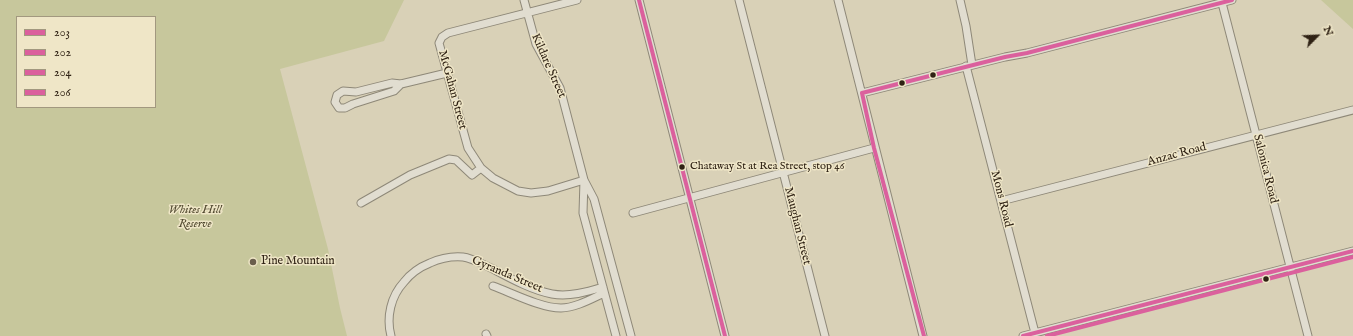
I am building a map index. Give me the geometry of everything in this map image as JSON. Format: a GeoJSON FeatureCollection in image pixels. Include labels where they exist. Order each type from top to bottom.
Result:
{"type":"FeatureCollection","features":[{"type":"Feature","properties":{"kind":"street","name":"Kildare Street"},"geometry":{"type":"LineString","coordinates":[[524,0],[536,44],[560,88],[584,180],[594,199],[631,336]]}},
{"type":"Feature","properties":{"kind":"street","name":"McGahan Street"},"geometry":{"type":"LineString","coordinates":[[577,0],[448,33],[442,37],[439,43],[468,148],[481,168],[493,178],[518,191],[531,194],[548,191],[584,180]]}},
{"type":"Feature","properties":{"kind":"street"},"geometry":{"type":"LineString","coordinates":[[639,0],[725,336]]}},
{"type":"Feature","properties":{"kind":"street","name":"Maughan Street"},"geometry":{"type":"LineString","coordinates":[[740,0],[825,336]]}},
{"type":"Feature","properties":{"kind":"street"},"geometry":{"type":"LineString","coordinates":[[838,0],[862,93],[874,148],[923,335]]}},
{"type":"Feature","properties":{"kind":"street","name":"Mons Road"},"geometry":{"type":"LineString","coordinates":[[960,0],[966,26],[969,65],[1001,201],[1035,333]]}},
{"type":"Feature","properties":{"kind":"street"},"geometry":{"type":"LineString","coordinates":[[862,93],[969,65],[1027,53],[1232,0]]}},
{"type":"Feature","properties":{"kind":"street","name":"Salonica Road"},"geometry":{"type":"LineString","coordinates":[[1222,3],[1308,336]]}},
{"type":"Feature","properties":{"kind":"street"},"geometry":{"type":"LineString","coordinates":[[401,84],[394,91],[345,108],[339,108],[335,102],[337,94],[343,91],[356,92],[392,83],[401,84],[447,72]]}},
{"type":"Feature","properties":{"kind":"street","name":"Anzac Road"},"geometry":{"type":"LineString","coordinates":[[1001,201],[1353,110]]}},
{"type":"Feature","properties":{"kind":"street"},"geometry":{"type":"LineString","coordinates":[[633,212],[874,148]]}},
{"type":"Feature","properties":{"kind":"street"},"geometry":{"type":"LineString","coordinates":[[361,203],[410,175],[450,159],[456,160],[472,175],[481,168]]}},
{"type":"Feature","properties":{"kind":"street","name":"Kildare Street"},"geometry":{"type":"LineString","coordinates":[[584,180],[583,213],[616,336]]}},
{"type":"Feature","properties":{"kind":"street"},"geometry":{"type":"LineString","coordinates":[[1025,336],[1353,251]]}},
{"type":"Feature","properties":{"kind":"street","name":"Gyranda Street"},"geometry":{"type":"LineString","coordinates":[[391,336],[390,313],[393,298],[398,288],[409,276],[422,266],[438,259],[464,257],[528,286],[551,294],[562,295],[604,290]]}},
{"type":"Feature","properties":{"kind":"street","name":"Gyranda Street"},"geometry":{"type":"LineString","coordinates":[[493,286],[547,306],[562,308],[577,305],[604,290]]}},
{"type":"Feature","properties":{"kind":"green space","name":"Whites Hill Reserve"},"geometry":{"type":"Polygon","coordinates":[[[0,0],[404,0],[384,41],[280,69],[328,249],[347,336],[0,336],[0,0]]]}},
{"type":"Feature","properties":{"kind":"green space"},"geometry":{"type":"Polygon","coordinates":[[[1321,0],[1353,0],[1353,29],[1321,0]]]}},
{"type":"Feature","properties":{"kind":"transit line","name":"202"},"geometry":{"type":"LineString","coordinates":[[639,0],[725,336]]}},
{"type":"Feature","properties":{"kind":"transit line","name":"203"},"geometry":{"type":"LineString","coordinates":[[862,93],[1005,57],[1027,53],[1232,0]]}},
{"type":"Feature","properties":{"kind":"transit line","name":"203"},"geometry":{"type":"LineString","coordinates":[[862,93],[874,148],[924,336]]}},
{"type":"Feature","properties":{"kind":"transit line","name":"204"},"geometry":{"type":"LineString","coordinates":[[1023,336],[1353,251]]}},
{"type":"Feature","properties":{"kind":"transit line","name":"206"},"geometry":{"type":"LineString","coordinates":[[1047,336],[1353,257]]}},
{"type":"Feature","properties":{"kind":"place","name":"Chataway St at Rea Street, stop 46"},"geometry":{"type":"Point","coordinates":[682,167]}},
{"type":"Feature","properties":{"kind":"place","name":"Pine Mountain"},"geometry":{"type":"Point","coordinates":[253,262]}}]}
